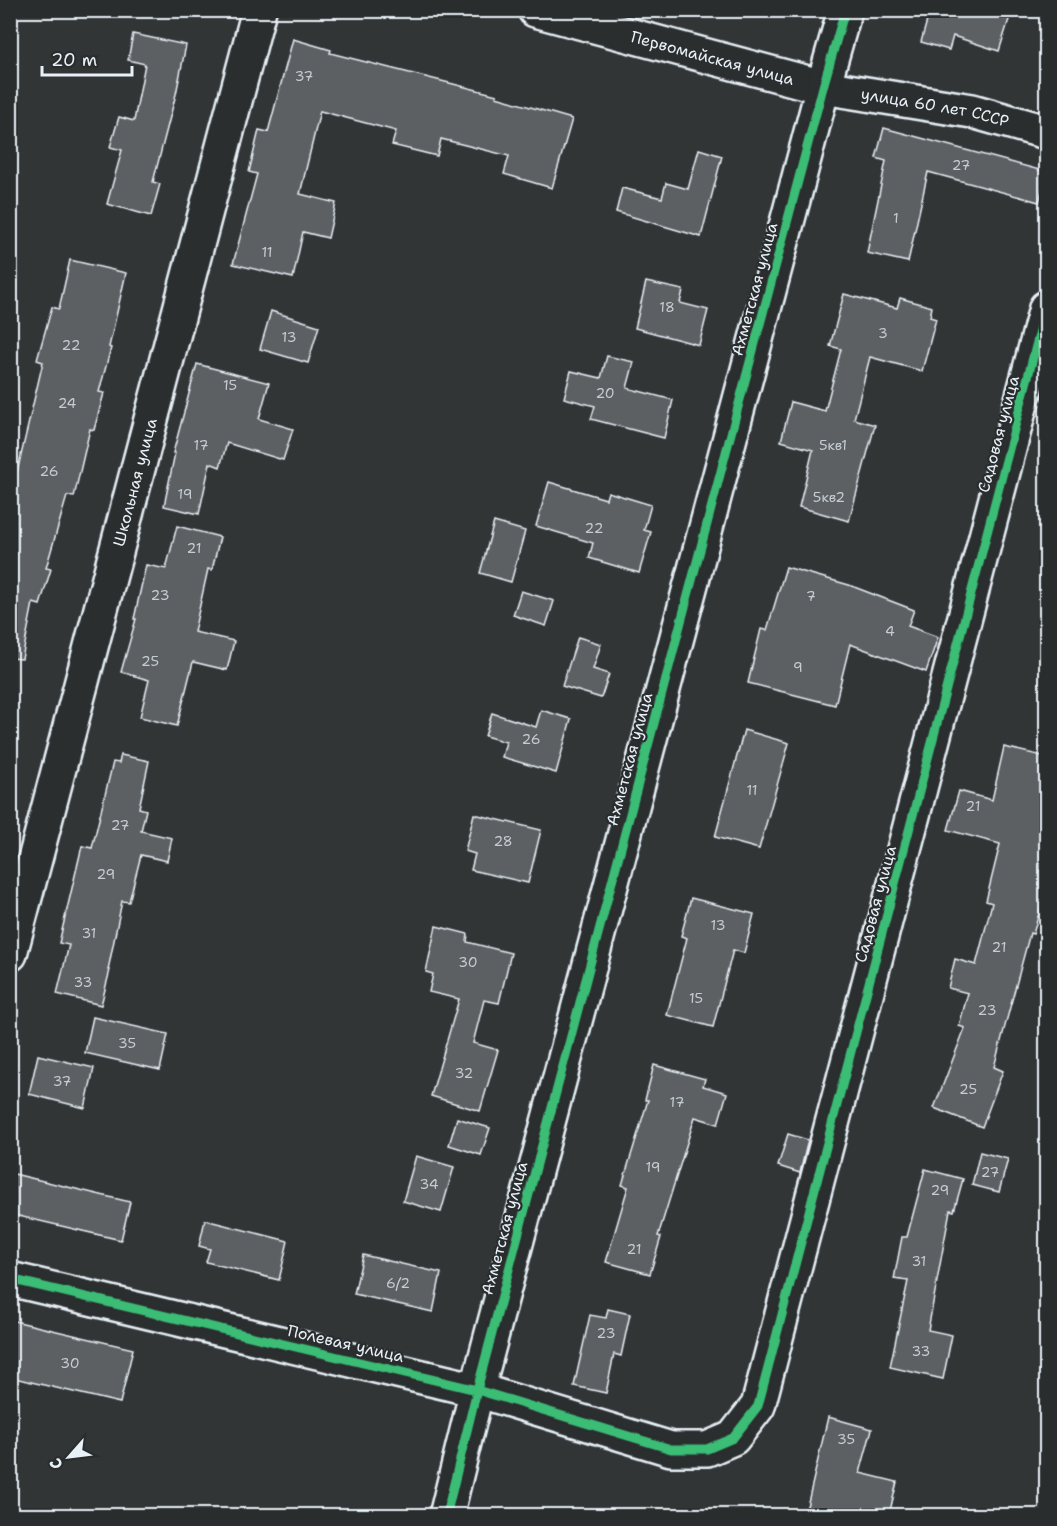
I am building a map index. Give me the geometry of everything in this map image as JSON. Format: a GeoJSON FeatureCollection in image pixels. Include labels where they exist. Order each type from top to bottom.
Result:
{"type":"FeatureCollection","features":[{"type":"Feature","properties":{"kind":"street","name":"Школьная улица"},"geometry":{"type":"LineString","coordinates":[[10,954],[259,10]]}},
{"type":"Feature","properties":{"kind":"street","name":"Первомайская улица"},"geometry":{"type":"LineString","coordinates":[[535,10],[823,87]]}},
{"type":"Feature","properties":{"kind":"street","name":"Ахметская улица"},"geometry":{"type":"LineString","coordinates":[[446,1515],[477,1390],[845,10]]}},
{"type":"Feature","properties":{"kind":"street","name":"улица 60 лет СССР"},"geometry":{"type":"LineString","coordinates":[[823,87],[972,111],[1047,132]]}},
{"type":"Feature","properties":{"kind":"street","name":"Садовая улица"},"geometry":{"type":"LineString","coordinates":[[671,1449],[707,1449],[733,1438],[758,1406],[1047,308]]}},
{"type":"Feature","properties":{"kind":"street","name":"Полевая улица"},"geometry":{"type":"LineString","coordinates":[[10,1279],[477,1390],[671,1449]]}},
{"type":"Feature","properties":{"kind":"building"},"geometry":{"type":"Polygon","coordinates":[[[930,10],[1012,10],[999,51],[953,36],[949,50],[921,42],[930,10]]]}},
{"type":"Feature","properties":{"kind":"building"},"geometry":{"type":"Polygon","coordinates":[[[133,34],[186,45],[153,182],[160,184],[151,216],[107,204],[122,150],[110,147],[119,117],[134,121],[145,64],[128,60],[133,34]]]}},
{"type":"Feature","properties":{"kind":"building"},"geometry":{"type":"Polygon","coordinates":[[[293,39],[331,50],[330,53],[497,95],[496,97],[572,119],[552,188],[504,174],[509,156],[441,139],[437,156],[392,145],[396,131],[320,111],[300,194],[336,203],[328,238],[303,232],[293,278],[233,264],[257,174],[249,172],[259,130],[268,132],[293,39]]]}},
{"type":"Feature","properties":{"kind":"building"},"geometry":{"type":"Polygon","coordinates":[[[884,128],[1047,172],[1039,202],[928,172],[908,262],[867,253],[886,161],[876,158],[884,128]]]}},
{"type":"Feature","properties":{"kind":"building"},"geometry":{"type":"Polygon","coordinates":[[[699,149],[722,156],[701,237],[616,212],[622,188],[662,198],[666,183],[688,189],[699,149]]]}},
{"type":"Feature","properties":{"kind":"building"},"geometry":{"type":"Polygon","coordinates":[[[70,260],[126,273],[109,347],[111,348],[99,392],[104,393],[94,430],[90,429],[74,497],[67,496],[46,568],[51,569],[40,605],[33,603],[22,659],[10,658],[10,502],[43,362],[37,360],[52,307],[59,309],[70,260]]]}},
{"type":"Feature","properties":{"kind":"building"},"geometry":{"type":"Polygon","coordinates":[[[646,282],[683,290],[680,303],[708,310],[699,345],[635,328],[646,282]]]}},
{"type":"Feature","properties":{"kind":"building"},"geometry":{"type":"Polygon","coordinates":[[[844,294],[897,308],[900,298],[932,307],[930,317],[936,319],[922,371],[870,357],[854,419],[875,425],[849,521],[799,507],[813,450],[781,441],[791,402],[825,411],[841,349],[830,346],[844,294]]]}},
{"type":"Feature","properties":{"kind":"building"},"geometry":{"type":"Polygon","coordinates":[[[271,311],[319,326],[308,363],[260,349],[271,311]]]}},
{"type":"Feature","properties":{"kind":"building"},"geometry":{"type":"Polygon","coordinates":[[[607,356],[634,362],[627,388],[673,400],[664,438],[591,419],[595,406],[564,398],[571,371],[601,378],[607,356]]]}},
{"type":"Feature","properties":{"kind":"building"},"geometry":{"type":"Polygon","coordinates":[[[197,364],[269,383],[259,419],[293,429],[283,460],[227,443],[220,467],[210,463],[199,514],[164,506],[175,453],[173,453],[197,364]]]}},
{"type":"Feature","properties":{"kind":"building"},"geometry":{"type":"Polygon","coordinates":[[[549,482],[606,499],[608,492],[651,505],[644,530],[651,532],[639,573],[589,558],[593,543],[536,526],[549,482]]]}},
{"type":"Feature","properties":{"kind":"building"},"geometry":{"type":"Polygon","coordinates":[[[494,522],[525,531],[511,582],[480,573],[494,522]]]}},
{"type":"Feature","properties":{"kind":"building"},"geometry":{"type":"Polygon","coordinates":[[[177,526],[220,537],[212,570],[208,569],[194,632],[234,641],[227,670],[193,662],[177,726],[140,717],[149,680],[121,672],[136,619],[134,619],[146,565],[166,569],[177,526]]]}},
{"type":"Feature","properties":{"kind":"building"},"geometry":{"type":"Polygon","coordinates":[[[786,567],[849,585],[914,610],[908,626],[938,637],[926,672],[850,644],[835,705],[748,683],[761,629],[767,630],[786,567]]]}},
{"type":"Feature","properties":{"kind":"building"},"geometry":{"type":"Polygon","coordinates":[[[521,591],[554,601],[546,626],[513,615],[521,591]]]}},
{"type":"Feature","properties":{"kind":"building"},"geometry":{"type":"Polygon","coordinates":[[[578,637],[601,644],[593,669],[609,674],[601,698],[562,686],[578,637]]]}},
{"type":"Feature","properties":{"kind":"building"},"geometry":{"type":"Polygon","coordinates":[[[541,710],[571,719],[556,773],[502,757],[506,742],[485,736],[492,713],[536,727],[541,710]]]}},
{"type":"Feature","properties":{"kind":"building"},"geometry":{"type":"Polygon","coordinates":[[[744,730],[789,743],[759,849],[715,837],[744,730]]]}},
{"type":"Feature","properties":{"kind":"building"},"geometry":{"type":"Polygon","coordinates":[[[1004,747],[1047,757],[1047,886],[1033,934],[1030,933],[994,1067],[1003,1071],[982,1127],[934,1108],[965,1028],[959,1026],[968,993],[948,988],[955,959],[976,965],[992,903],[986,901],[1000,844],[948,830],[959,791],[992,800],[1004,747]]]}},
{"type":"Feature","properties":{"kind":"building"},"geometry":{"type":"Polygon","coordinates":[[[121,755],[149,761],[139,808],[146,810],[141,831],[172,838],[167,861],[141,855],[129,902],[122,901],[108,970],[110,970],[101,1005],[57,994],[69,945],[59,943],[82,846],[92,848],[113,762],[119,763],[121,755]]]}},
{"type":"Feature","properties":{"kind":"building"},"geometry":{"type":"Polygon","coordinates":[[[474,814],[541,830],[528,883],[471,870],[475,854],[465,851],[474,814]]]}},
{"type":"Feature","properties":{"kind":"building"},"geometry":{"type":"Polygon","coordinates":[[[691,898],[754,914],[744,953],[733,950],[713,1027],[667,1015],[687,938],[681,936],[691,898]]]}},
{"type":"Feature","properties":{"kind":"building"},"geometry":{"type":"Polygon","coordinates":[[[436,926],[468,934],[467,942],[511,953],[499,1003],[484,1000],[473,1043],[498,1050],[480,1111],[431,1096],[459,999],[429,992],[433,974],[426,972],[436,926]]]}},
{"type":"Feature","properties":{"kind":"building"},"geometry":{"type":"Polygon","coordinates":[[[93,1017],[168,1034],[160,1070],[85,1053],[93,1017]]]}},
{"type":"Feature","properties":{"kind":"building"},"geometry":{"type":"Polygon","coordinates":[[[38,1055],[94,1068],[85,1108],[29,1094],[38,1055]]]}},
{"type":"Feature","properties":{"kind":"building"},"geometry":{"type":"Polygon","coordinates":[[[654,1065],[705,1079],[703,1086],[727,1093],[718,1124],[695,1117],[658,1236],[661,1237],[650,1274],[606,1262],[628,1187],[622,1185],[648,1100],[645,1100],[654,1065]]]}},
{"type":"Feature","properties":{"kind":"building"},"geometry":{"type":"Polygon","coordinates":[[[457,1118],[490,1128],[481,1155],[449,1145],[457,1118]]]}},
{"type":"Feature","properties":{"kind":"building"},"geometry":{"type":"Polygon","coordinates":[[[788,1134],[808,1140],[800,1173],[778,1166],[788,1134]]]}},
{"type":"Feature","properties":{"kind":"building"},"geometry":{"type":"Polygon","coordinates":[[[980,1152],[1008,1159],[999,1192],[972,1185],[980,1152]]]}},
{"type":"Feature","properties":{"kind":"building"},"geometry":{"type":"Polygon","coordinates":[[[416,1156],[454,1167],[441,1212],[403,1201],[416,1156]]]}},
{"type":"Feature","properties":{"kind":"building"},"geometry":{"type":"Polygon","coordinates":[[[925,1169],[963,1179],[954,1211],[950,1210],[928,1330],[952,1335],[943,1379],[890,1367],[908,1281],[894,1279],[902,1237],[907,1237],[925,1169]]]}},
{"type":"Feature","properties":{"kind":"building"},"geometry":{"type":"Polygon","coordinates":[[[10,1173],[130,1202],[121,1240],[10,1214],[10,1173]]]}},
{"type":"Feature","properties":{"kind":"building"},"geometry":{"type":"Polygon","coordinates":[[[205,1220],[288,1241],[279,1280],[206,1262],[210,1249],[199,1246],[205,1220]]]}},
{"type":"Feature","properties":{"kind":"building"},"geometry":{"type":"Polygon","coordinates":[[[363,1255],[441,1273],[433,1312],[354,1294],[363,1255]]]}},
{"type":"Feature","properties":{"kind":"building"},"geometry":{"type":"Polygon","coordinates":[[[608,1309],[630,1314],[621,1356],[614,1354],[606,1393],[574,1386],[590,1315],[606,1318],[608,1309]]]}},
{"type":"Feature","properties":{"kind":"building"},"geometry":{"type":"Polygon","coordinates":[[[10,1320],[133,1349],[120,1403],[10,1377],[10,1320]]]}},
{"type":"Feature","properties":{"kind":"building"},"geometry":{"type":"Polygon","coordinates":[[[828,1417],[872,1429],[860,1473],[897,1482],[889,1515],[805,1515],[828,1417]]]}},
{"type":"Feature","properties":{"kind":"cycle path"},"geometry":{"type":"LineString","coordinates":[[446,1516],[477,1390],[845,10]]}},
{"type":"Feature","properties":{"kind":"cycle path"},"geometry":{"type":"LineString","coordinates":[[10,1279],[477,1390],[671,1449],[707,1449],[733,1438],[758,1406],[1046,308]]}}]}
